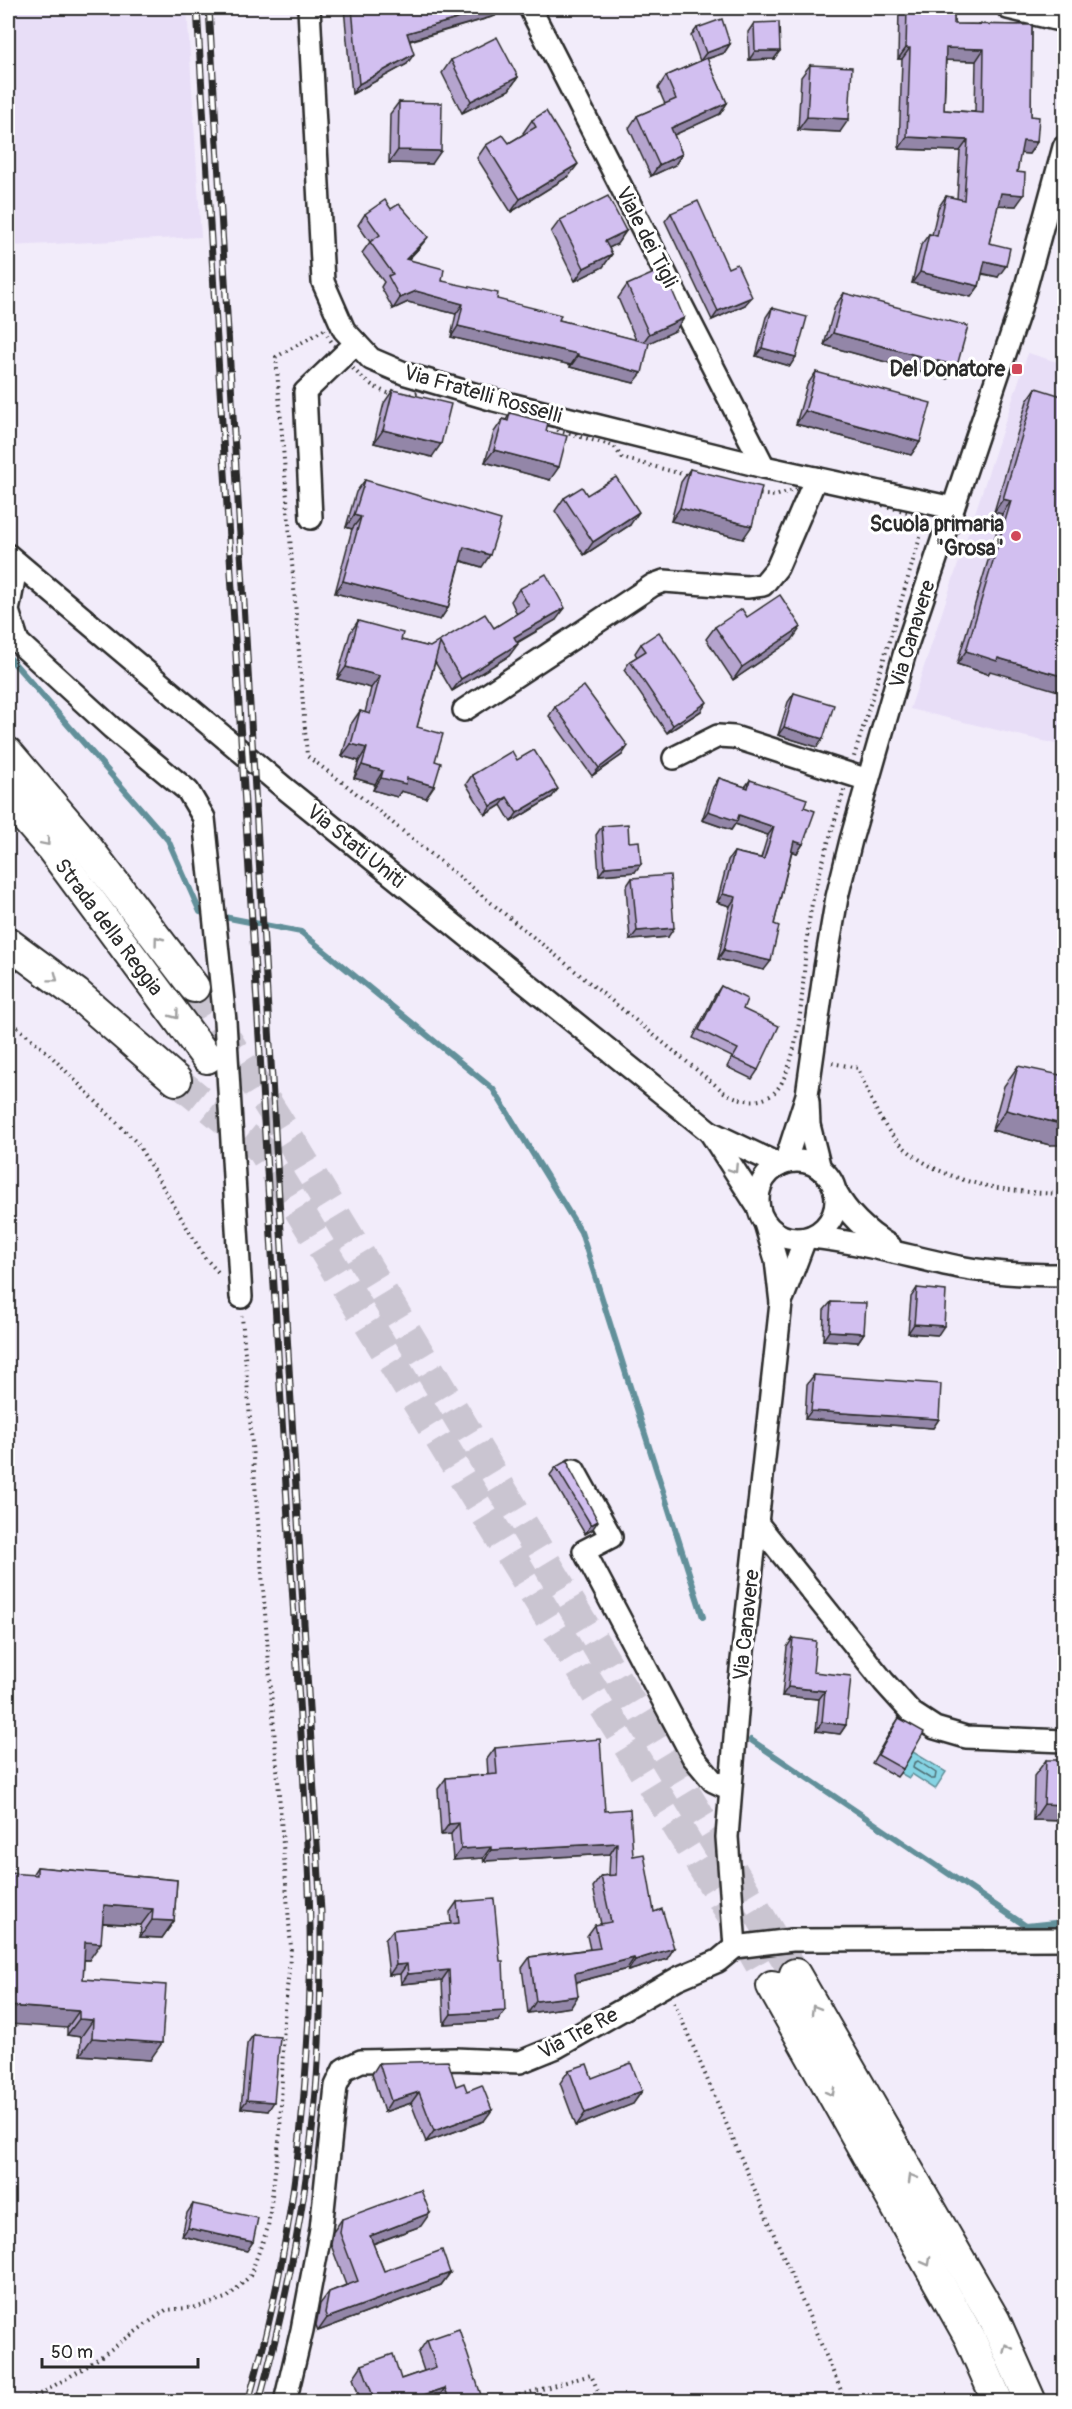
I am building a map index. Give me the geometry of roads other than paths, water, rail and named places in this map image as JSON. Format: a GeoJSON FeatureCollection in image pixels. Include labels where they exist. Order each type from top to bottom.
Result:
{"type":"FeatureCollection","features":[{"type":"Feature","properties":{"kind":"highway"},"geometry":{"type":"LineString","coordinates":[[8,753],[77,834],[194,987]]}},
{"type":"Feature","properties":{"kind":"highway","name":"Strada della Reggia"},"geometry":{"type":"LineString","coordinates":[[8,798],[52,849],[207,1058]]}},
{"type":"Feature","properties":{"kind":"highway"},"geometry":{"type":"LineString","coordinates":[[8,943],[77,994],[176,1080]]}},
{"type":"Feature","properties":{"kind":"highway"},"geometry":{"type":"LineString","coordinates":[[998,2402],[970,2338],[783,1980],[995,2321],[1031,2402]]}},
{"type":"Feature","properties":{"kind":"street","name":"Via Fratelli Rosselli"},"geometry":{"type":"LineString","coordinates":[[309,8],[323,282],[344,330],[371,359],[406,374],[494,399],[764,467],[813,483],[953,508]]}},
{"type":"Feature","properties":{"kind":"street","name":"Viale dei Tigli"},"geometry":{"type":"LineString","coordinates":[[530,8],[764,467]]}},
{"type":"Feature","properties":{"kind":"street"},"geometry":{"type":"LineString","coordinates":[[1008,8],[1065,21]]}},
{"type":"Feature","properties":{"kind":"street","name":"Via Canavere"},"geometry":{"type":"LineString","coordinates":[[782,1164],[807,1095],[825,968],[859,777],[907,645],[1056,208],[1065,147]]}},
{"type":"Feature","properties":{"kind":"street"},"geometry":{"type":"LineString","coordinates":[[311,518],[305,392],[357,343]]}},
{"type":"Feature","properties":{"kind":"street"},"geometry":{"type":"LineString","coordinates":[[464,710],[653,585],[664,581],[747,587],[763,585],[777,568],[813,483]]}},
{"type":"Feature","properties":{"kind":"street"},"geometry":{"type":"LineString","coordinates":[[12,559],[8,611],[18,642],[112,728],[188,791],[204,818],[215,904],[226,1032],[241,1297]]}},
{"type":"Feature","properties":{"kind":"street","name":"Via Stati Uniti"},"geometry":{"type":"LineString","coordinates":[[12,559],[291,794],[710,1132],[782,1164]]}},
{"type":"Feature","properties":{"kind":"street"},"geometry":{"type":"LineString","coordinates":[[674,758],[718,736],[734,737],[859,777]]}},
{"type":"Feature","properties":{"kind":"street","name":"Via Canavere"},"geometry":{"type":"LineString","coordinates":[[807,1095],[810,1125],[820,1169]]}},
{"type":"Feature","properties":{"kind":"street","name":"Via Stati Uniti"},"geometry":{"type":"LineString","coordinates":[[710,1132],[761,1215]]}},
{"type":"Feature","properties":{"kind":"street"},"geometry":{"type":"LineString","coordinates":[[909,1256],[866,1229],[845,1211],[827,1175],[820,1169],[801,1161],[782,1164],[769,1172],[762,1182],[758,1194],[761,1215],[774,1232],[786,1238],[850,1241],[909,1256],[996,1272],[1065,1275]]}},
{"type":"Feature","properties":{"kind":"street"},"geometry":{"type":"LineString","coordinates":[[808,1238],[829,1223],[836,1203],[835,1191]]}},
{"type":"Feature","properties":{"kind":"street","name":"Via Canavere"},"geometry":{"type":"LineString","coordinates":[[735,1947],[727,1837],[730,1789],[781,1303],[776,1260],[761,1215]]}},
{"type":"Feature","properties":{"kind":"street","name":"Via Canavere"},"geometry":{"type":"LineString","coordinates":[[781,1303],[808,1238]]}},
{"type":"Feature","properties":{"kind":"street"},"geometry":{"type":"LineString","coordinates":[[574,1470],[611,1537],[584,1551],[693,1757],[713,1781],[730,1789]]}},
{"type":"Feature","properties":{"kind":"street"},"geometry":{"type":"LineString","coordinates":[[757,1523],[884,1682],[912,1713],[935,1728],[966,1737],[1065,1741]]}},
{"type":"Feature","properties":{"kind":"street","name":"Via Tre Re"},"geometry":{"type":"LineString","coordinates":[[285,2402],[302,2330],[321,2229],[336,2086],[344,2069],[361,2061],[520,2062],[557,2047],[667,1984],[718,1961],[735,1947],[792,1940],[1065,1939]]}},
{"type":"Feature","properties":{"kind":"water"},"geometry":{"type":"Polygon","coordinates":[[[913,1752],[946,1772],[935,1789],[912,1774],[909,1778],[900,1773],[913,1752]]]}},
{"type":"Feature","properties":{"kind":"waterway"},"geometry":{"type":"LineString","coordinates":[[8,656],[168,840],[200,912],[209,914]]}},
{"type":"Feature","properties":{"kind":"waterway"},"geometry":{"type":"LineString","coordinates":[[219,916],[301,932],[493,1089],[581,1232],[703,1617]]}},
{"type":"Feature","properties":{"kind":"waterway"},"geometry":{"type":"LineString","coordinates":[[751,1740],[1026,1926],[1064,1922]]}},
{"type":"Feature","properties":{"kind":"tunnel"},"geometry":{"type":"LineString","coordinates":[[194,987],[293,1144],[795,1974]]}},
{"type":"Feature","properties":{"kind":"tunnel"},"geometry":{"type":"LineString","coordinates":[[176,1080],[262,1150],[731,1914],[772,1986]]}},
{"type":"Feature","properties":{"kind":"railway"},"geometry":{"type":"LineString","coordinates":[[197,8],[302,1751],[310,1927],[310,1998],[296,2173],[281,2265],[248,2402]]}},
{"type":"Feature","properties":{"kind":"railway"},"geometry":{"type":"LineString","coordinates":[[209,8],[321,1912],[319,2047],[307,2170],[295,2248],[259,2402]]}},
{"type":"Feature","properties":{"kind":"place","name":"Del Donatore"},"geometry":{"type":"Point","coordinates":[1017,369]}},
{"type":"Feature","properties":{"kind":"place","name":"Scuola primaria \"Grosa\""},"geometry":{"type":"Point","coordinates":[1016,536]}}]}
